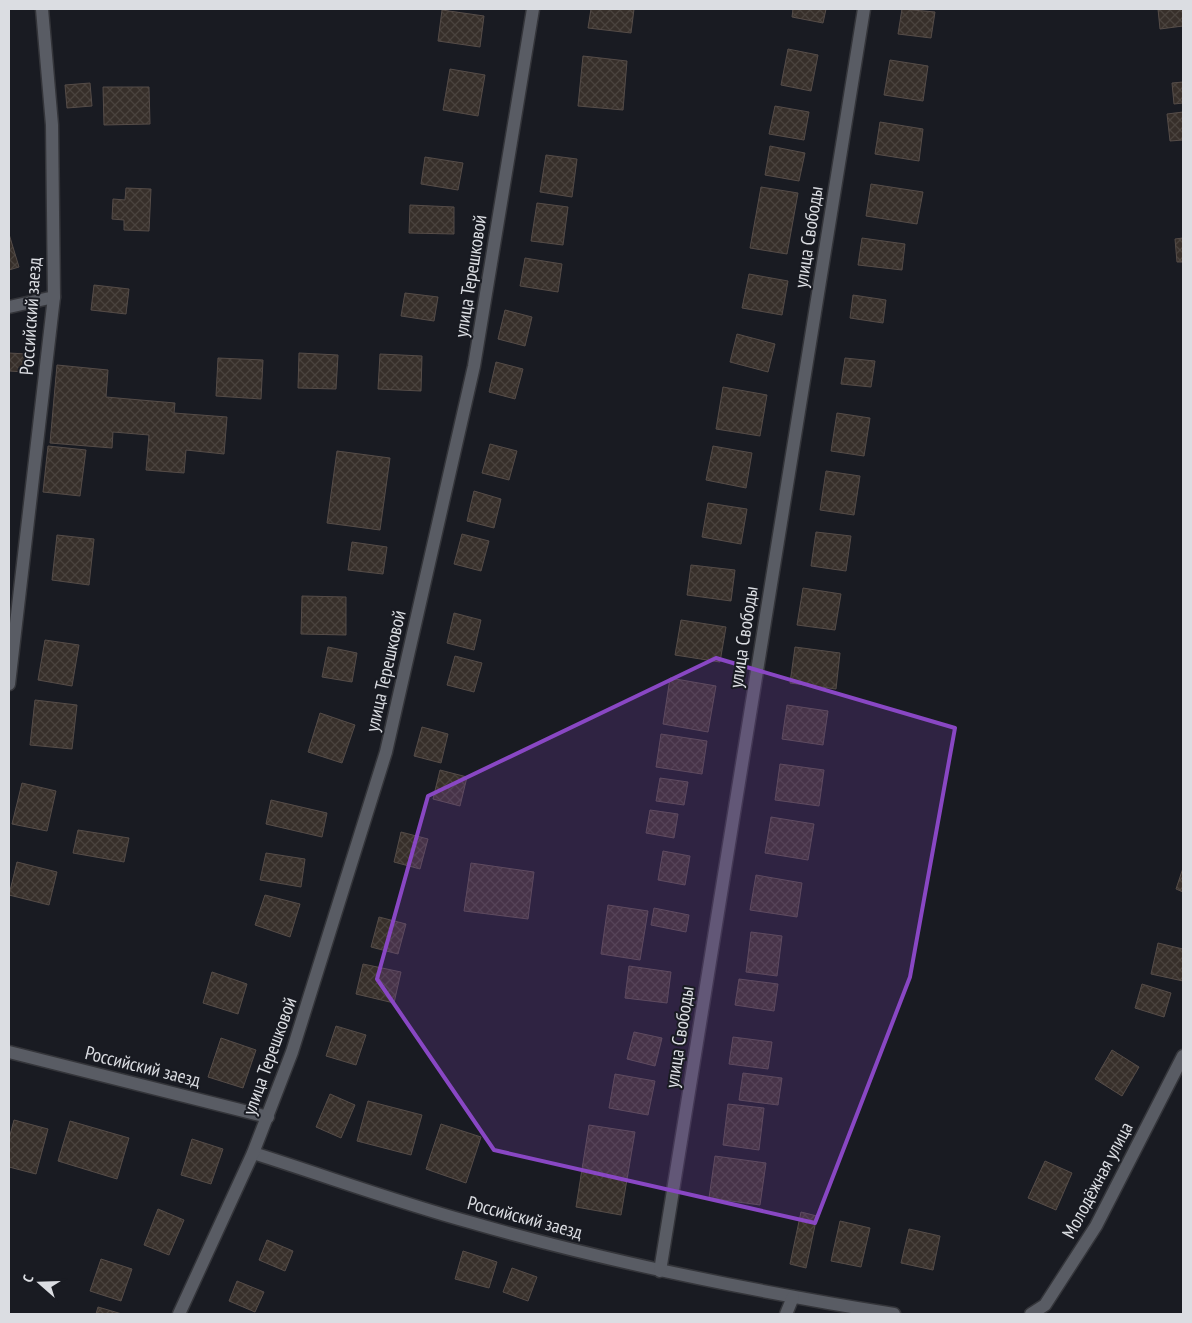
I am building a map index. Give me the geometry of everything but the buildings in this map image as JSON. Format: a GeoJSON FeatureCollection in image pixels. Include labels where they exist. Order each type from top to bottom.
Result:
{"type":"FeatureCollection","features":[{"type":"Feature","properties":{"kind":"street","name":"Российский заезд"},"geometry":{"type":"LineString","coordinates":[[9,684],[54,297],[52,125],[42,9]]}},
{"type":"Feature","properties":{"kind":"street","name":"улица Терешковой"},"geometry":{"type":"LineString","coordinates":[[179,1314],[253,1152],[292,1052],[386,752],[474,366],[533,9]]}},
{"type":"Feature","properties":{"kind":"street","name":"улица Свободы"},"geometry":{"type":"LineString","coordinates":[[660,1271],[864,9]]}},
{"type":"Feature","properties":{"kind":"street"},"geometry":{"type":"LineString","coordinates":[[9,307],[54,297]]}},
{"type":"Feature","properties":{"kind":"street","name":"Российский заезд"},"geometry":{"type":"LineString","coordinates":[[9,1052],[268,1117]]}},
{"type":"Feature","properties":{"kind":"street","name":"Молодёжная улица"},"geometry":{"type":"LineString","coordinates":[[1031,1314],[1045,1304],[1096,1226],[1183,1056]]}},
{"type":"Feature","properties":{"kind":"street","name":"Российский заезд"},"geometry":{"type":"LineString","coordinates":[[253,1152],[472,1223],[660,1271],[792,1297]]}},
{"type":"Feature","properties":{"kind":"street"},"geometry":{"type":"LineString","coordinates":[[786,1314],[792,1297],[894,1314]]}},
{"type":"Feature","properties":{"kind":"highlighted area"},"geometry":{"type":"Polygon","coordinates":[[[716,658],[955,728],[910,977],[815,1223],[494,1150],[377,979],[428,796],[716,658]]]}}]}
